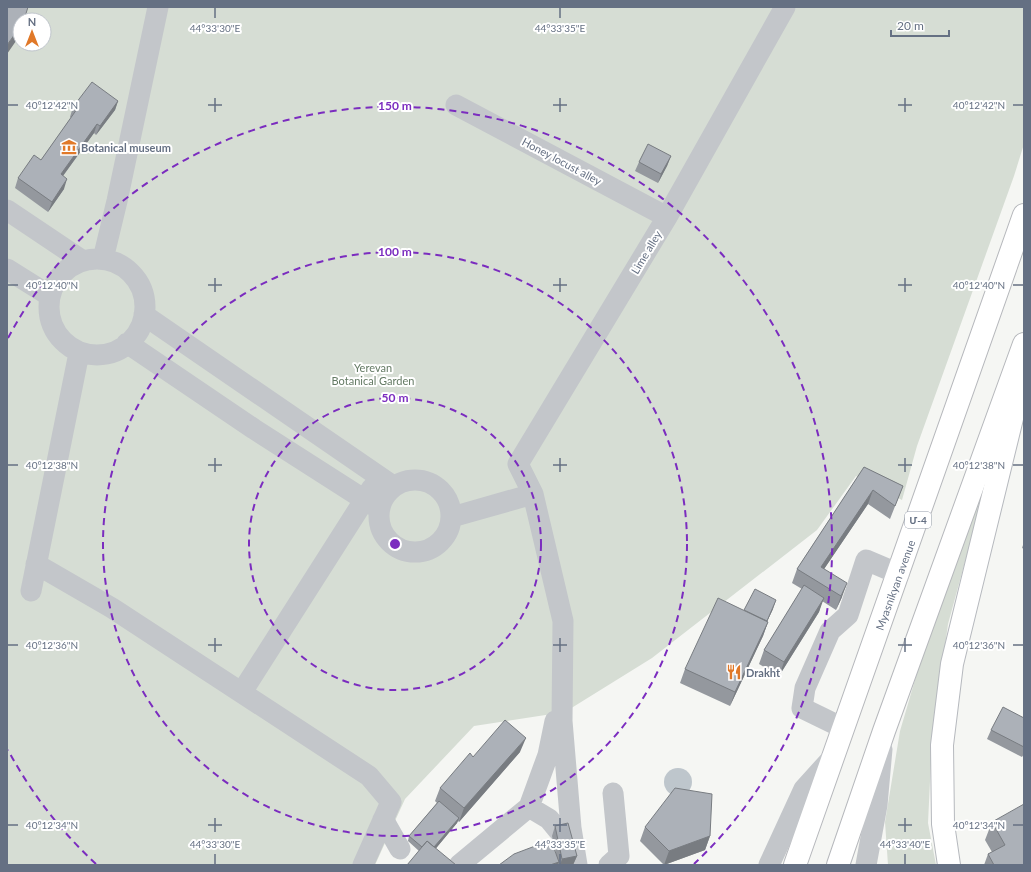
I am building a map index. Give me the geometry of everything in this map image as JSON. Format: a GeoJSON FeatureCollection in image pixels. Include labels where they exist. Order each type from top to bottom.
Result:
{"type":"FeatureCollection","features":[{"type":"Feature","properties":{"kind":"main road","name":"Myasnikyan avenue"},"geometry":{"type":"LineString","coordinates":[[795,865],[899,574],[1024,215]]}},
{"type":"Feature","properties":{"kind":"main road"},"geometry":{"type":"LineString","coordinates":[[838,865],[884,731],[1024,344]]}},
{"type":"Feature","properties":{"kind":"main road"},"geometry":{"type":"LineString","coordinates":[[949,865],[943,824],[942,745],[952,664],[1024,368]]}},
{"type":"Feature","properties":{"kind":"lane"},"geometry":{"type":"LineString","coordinates":[[93,260],[117,201],[158,7]]}},
{"type":"Feature","properties":{"kind":"lane","name":"Lime alley"},"geometry":{"type":"LineString","coordinates":[[533,494],[518,464],[667,217],[785,7]]}},
{"type":"Feature","properties":{"kind":"lane","name":"Honey locust alley"},"geometry":{"type":"LineString","coordinates":[[456,105],[667,217]]}},
{"type":"Feature","properties":{"kind":"lane"},"geometry":{"type":"LineString","coordinates":[[7,210],[93,260]]}},
{"type":"Feature","properties":{"kind":"lane"},"geometry":{"type":"LineString","coordinates":[[93,260],[117,263],[130,272],[139,285],[144,299],[144,315],[138,330],[127,344],[101,356],[79,353],[68,345],[55,332],[49,314],[50,296],[54,284],[61,274],[71,266],[93,260]]}},
{"type":"Feature","properties":{"kind":"lane"},"geometry":{"type":"LineString","coordinates":[[7,269],[50,296]]}},
{"type":"Feature","properties":{"kind":"lane"},"geometry":{"type":"LineString","coordinates":[[127,344],[254,429],[372,505],[386,538],[397,548],[411,552],[426,551],[439,543],[448,532],[452,517],[449,504],[443,492],[432,483],[419,479],[386,482],[144,315]]}},
{"type":"Feature","properties":{"kind":"lane"},"geometry":{"type":"LineString","coordinates":[[31,591],[79,353]]}},
{"type":"Feature","properties":{"kind":"lane"},"geometry":{"type":"LineString","coordinates":[[242,692],[372,505],[384,496],[386,482]]}},
{"type":"Feature","properties":{"kind":"lane"},"geometry":{"type":"LineString","coordinates":[[452,517],[533,494],[563,621],[562,721],[571,828],[577,865]]}},
{"type":"Feature","properties":{"kind":"lane"},"geometry":{"type":"LineString","coordinates":[[843,728],[802,708],[805,688],[830,631],[848,615],[866,560],[899,574]]}},
{"type":"Feature","properties":{"kind":"lane"},"geometry":{"type":"LineString","coordinates":[[36,564],[112,608],[369,776],[390,802],[362,865]]}},
{"type":"Feature","properties":{"kind":"lane"},"geometry":{"type":"LineString","coordinates":[[459,865],[529,807],[548,755],[562,679]]}},
{"type":"Feature","properties":{"kind":"lane"},"geometry":{"type":"LineString","coordinates":[[866,865],[877,805],[884,731]]}},
{"type":"Feature","properties":{"kind":"lane"},"geometry":{"type":"LineString","coordinates":[[769,865],[804,790],[834,756]]}},
{"type":"Feature","properties":{"kind":"lane"},"geometry":{"type":"LineString","coordinates":[[609,865],[619,856],[613,793]]}},
{"type":"Feature","properties":{"kind":"lane"},"geometry":{"type":"LineString","coordinates":[[529,807],[549,819],[558,830],[561,829]]}},
{"type":"Feature","properties":{"kind":"lane"},"geometry":{"type":"LineString","coordinates":[[383,819],[400,849]]}},
{"type":"Feature","properties":{"kind":"green space","name":"Yerevan Botanical Garden"},"geometry":{"type":"Polygon","coordinates":[[[7,7],[1024,7],[1024,144],[1014,176],[917,446],[902,500],[856,476],[817,530],[652,658],[565,712],[474,726],[405,799],[375,865],[7,865],[7,7]]]}},
{"type":"Feature","properties":{"kind":"green space"},"geometry":{"type":"Polygon","coordinates":[[[1004,419],[948,624],[932,740],[928,823],[936,865],[888,865],[885,822],[900,731],[937,605],[1004,419]]]}},
{"type":"Feature","properties":{"kind":"shaded area"},"geometry":{"type":"Polygon","coordinates":[[[678,768],[688,772],[692,782],[688,792],[678,796],[668,792],[664,782],[668,772],[678,768]]]}},
{"type":"Feature","properties":{"kind":"building"},"geometry":{"type":"Polygon","coordinates":[[[7,7],[28,7],[26,12],[12,12],[12,38],[7,45],[7,7]]]}},
{"type":"Feature","properties":{"kind":"building","name":"Botanical museum"},"geometry":{"type":"Polygon","coordinates":[[[92,82],[118,101],[100,126],[97,124],[61,174],[67,179],[52,202],[18,178],[34,155],[41,160],[77,109],[73,107],[92,82]]]}},
{"type":"Feature","properties":{"kind":"building"},"geometry":{"type":"Polygon","coordinates":[[[648,144],[671,156],[661,174],[639,162],[648,144]]]}},
{"type":"Feature","properties":{"kind":"building"},"geometry":{"type":"Polygon","coordinates":[[[864,467],[903,486],[895,506],[873,490],[821,567],[847,583],[841,596],[797,569],[864,467]]]}},
{"type":"Feature","properties":{"kind":"building"},"geometry":{"type":"Polygon","coordinates":[[[804,585],[824,598],[784,662],[764,650],[804,585]]]}},
{"type":"Feature","properties":{"kind":"building"},"geometry":{"type":"Polygon","coordinates":[[[755,589],[776,600],[767,621],[744,610],[755,589]]]}},
{"type":"Feature","properties":{"kind":"building"},"geometry":{"type":"Polygon","coordinates":[[[718,598],[768,622],[735,692],[685,669],[718,598]]]}},
{"type":"Feature","properties":{"kind":"building"},"geometry":{"type":"Polygon","coordinates":[[[1003,707],[1024,718],[1024,747],[991,730],[1003,707]]]}},
{"type":"Feature","properties":{"kind":"building"},"geometry":{"type":"Polygon","coordinates":[[[505,720],[526,738],[464,808],[440,788],[470,753],[473,757],[505,720]]]}},
{"type":"Feature","properties":{"kind":"building"},"geometry":{"type":"Polygon","coordinates":[[[675,788],[712,794],[710,836],[669,851],[645,827],[675,788]]]}},
{"type":"Feature","properties":{"kind":"building"},"geometry":{"type":"Polygon","coordinates":[[[439,801],[459,818],[434,847],[427,841],[422,847],[409,836],[439,801]]]}},
{"type":"Feature","properties":{"kind":"building"},"geometry":{"type":"Polygon","coordinates":[[[1024,804],[1024,865],[994,865],[988,854],[1005,845],[992,822],[1024,804]]]}},
{"type":"Feature","properties":{"kind":"building"},"geometry":{"type":"Polygon","coordinates":[[[568,823],[577,856],[562,859],[555,826],[568,823]]]}},
{"type":"Feature","properties":{"kind":"building"},"geometry":{"type":"Polygon","coordinates":[[[551,840],[559,862],[550,865],[499,865],[514,854],[551,840]]]}},
{"type":"Feature","properties":{"kind":"building"},"geometry":{"type":"Polygon","coordinates":[[[427,841],[456,865],[407,865],[427,841]]]}},
{"type":"Feature","properties":{"kind":"place","name":"Botanical museum"},"geometry":{"type":"Point","coordinates":[69,147]}},
{"type":"Feature","properties":{"kind":"place","name":"Drakht"},"geometry":{"type":"Point","coordinates":[734,672]}}]}
